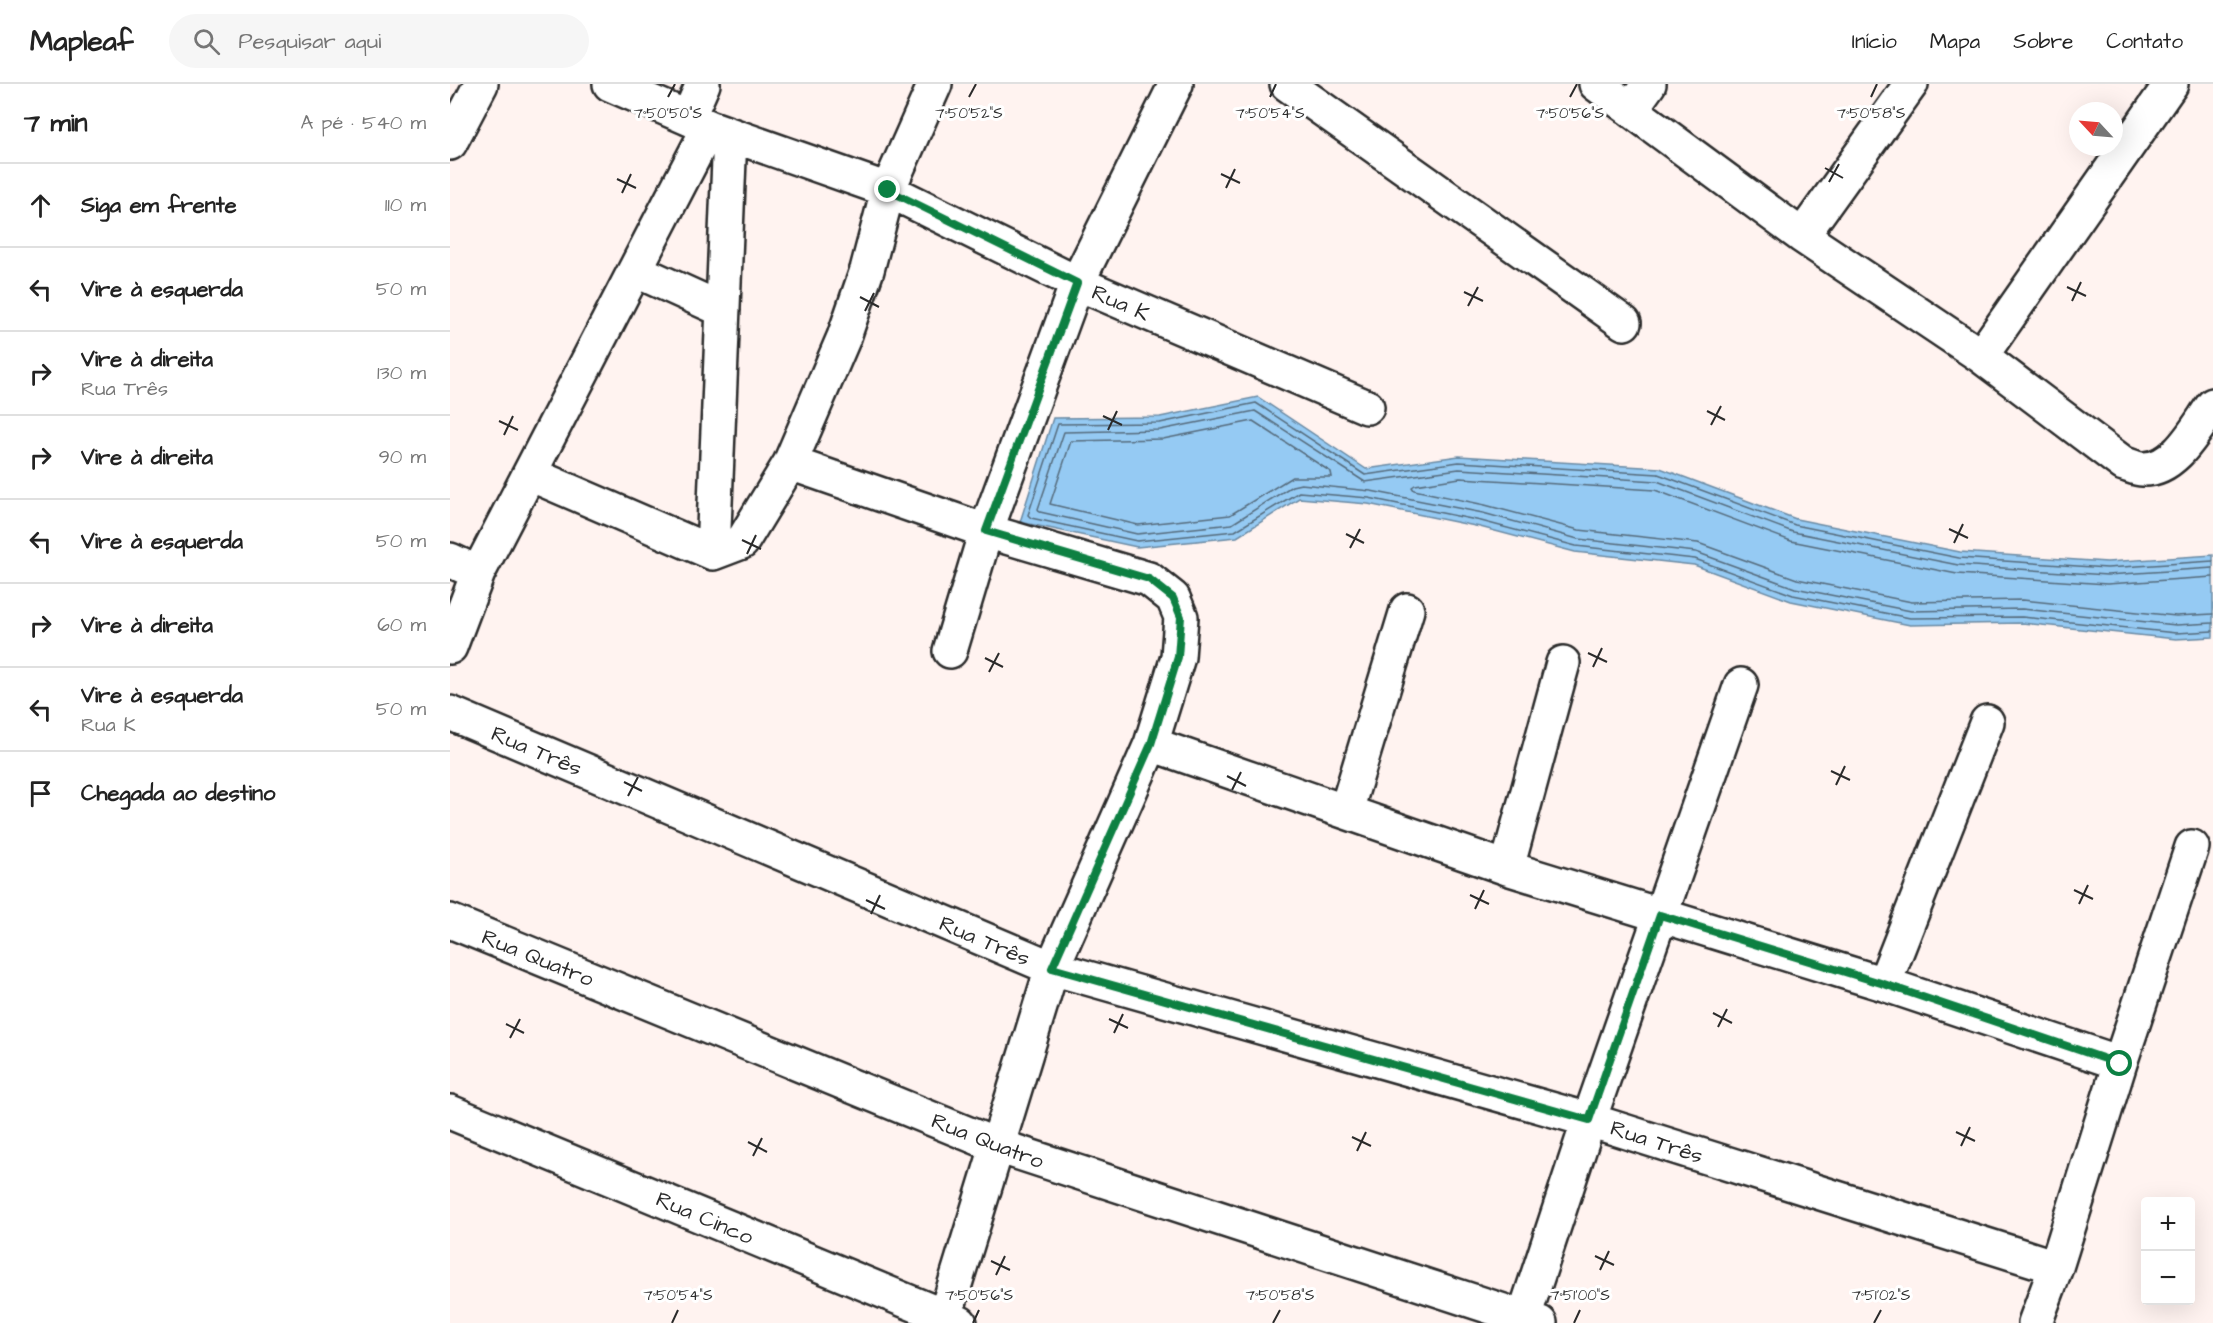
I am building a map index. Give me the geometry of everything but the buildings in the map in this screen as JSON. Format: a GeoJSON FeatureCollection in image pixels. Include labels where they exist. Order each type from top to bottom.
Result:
{"type":"FeatureCollection","features":[{"type":"Feature","properties":{"kind":"street"},"geometry":{"type":"LineString","coordinates":[[450,143],[481,84]]}},
{"type":"Feature","properties":{"kind":"street","name":"Rua K"},"geometry":{"type":"LineString","coordinates":[[610,84],[709,127],[888,190],[1077,283],[1368,407]]}},
{"type":"Feature","properties":{"kind":"street"},"geometry":{"type":"LineString","coordinates":[[703,84],[709,127],[723,310],[713,553]]}},
{"type":"Feature","properties":{"kind":"street"},"geometry":{"type":"LineString","coordinates":[[530,474],[713,553],[742,542],[790,463],[844,337],[867,270],[888,190],[935,84]]}},
{"type":"Feature","properties":{"kind":"street"},"geometry":{"type":"LineString","coordinates":[[950,651],[986,531],[1077,283],[1176,84]]}},
{"type":"Feature","properties":{"kind":"street"},"geometry":{"type":"LineString","coordinates":[[1287,84],[1624,323]]}},
{"type":"Feature","properties":{"kind":"street"},"geometry":{"type":"LineString","coordinates":[[1596,84],[1640,97],[1802,236],[1981,356],[2124,464],[2142,469],[2158,466],[2179,452],[2213,405]]}},
{"type":"Feature","properties":{"kind":"street"},"geometry":{"type":"LineString","coordinates":[[1802,236],[1911,84]]}},
{"type":"Feature","properties":{"kind":"street"},"geometry":{"type":"LineString","coordinates":[[1981,356],[2171,84]]}},
{"type":"Feature","properties":{"kind":"street"},"geometry":{"type":"LineString","coordinates":[[450,647],[464,566],[530,474],[709,127]]}},
{"type":"Feature","properties":{"kind":"street"},"geometry":{"type":"LineString","coordinates":[[635,270],[723,310]]}},
{"type":"Feature","properties":{"kind":"street"},"geometry":{"type":"LineString","coordinates":[[790,463],[986,531],[1149,579],[1173,598],[1181,617],[1178,657],[1151,744],[1052,968],[998,1146],[949,1321]]}},
{"type":"Feature","properties":{"kind":"street"},"geometry":{"type":"LineString","coordinates":[[1346,811],[1407,610]]}},
{"type":"Feature","properties":{"kind":"street"},"geometry":{"type":"LineString","coordinates":[[1507,868],[1563,663]]}},
{"type":"Feature","properties":{"kind":"street"},"geometry":{"type":"LineString","coordinates":[[1528,1321],[1589,1120],[1741,685]]}},
{"type":"Feature","properties":{"kind":"street","name":"Rua Três"},"geometry":{"type":"LineString","coordinates":[[450,713],[1052,968],[1589,1120],[2056,1267]]}},
{"type":"Feature","properties":{"kind":"street"},"geometry":{"type":"LineString","coordinates":[[1884,984],[1987,722]]}},
{"type":"Feature","properties":{"kind":"street"},"geometry":{"type":"LineString","coordinates":[[1151,744],[1507,868],[1884,984],[2120,1064]]}},
{"type":"Feature","properties":{"kind":"street"},"geometry":{"type":"LineString","coordinates":[[2035,1323],[2056,1267],[2192,847]]}},
{"type":"Feature","properties":{"kind":"street","name":"Rua Quatro"},"geometry":{"type":"LineString","coordinates":[[450,921],[998,1146],[1528,1321]]}},
{"type":"Feature","properties":{"kind":"street","name":"Rua Cinco"},"geometry":{"type":"LineString","coordinates":[[450,1112],[949,1321]]}},
{"type":"Feature","properties":{"kind":"water"},"geometry":{"type":"Polygon","coordinates":[[[1258,397],[1366,469],[1459,456],[1660,468],[1796,519],[1960,552],[2107,562],[2213,555],[2213,637],[2176,639],[2022,623],[1910,625],[1791,601],[1694,565],[1575,552],[1480,527],[1368,504],[1299,498],[1237,537],[1137,547],[1020,522],[1053,418],[1160,417],[1258,397]]]}},
{"type":"Feature","properties":{"kind":"route"},"geometry":{"type":"LineString","coordinates":[[888,190],[1077,283],[986,531],[1149,579],[1173,598],[1181,617],[1178,657],[1151,744],[1052,968],[1589,1120],[1660,915],[1884,984],[2120,1064]]}}]}
